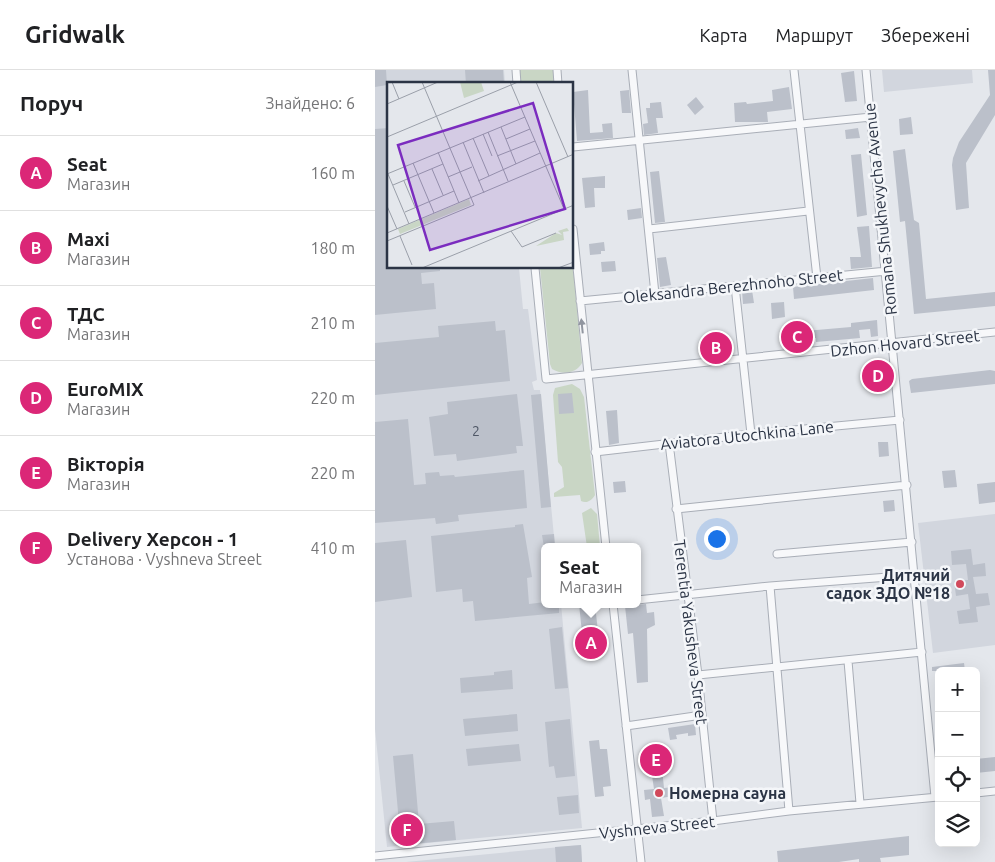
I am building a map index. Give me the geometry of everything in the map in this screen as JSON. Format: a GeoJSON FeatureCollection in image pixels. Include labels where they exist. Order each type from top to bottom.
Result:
{"type":"FeatureCollection","features":[{"type":"Feature","properties":{"kind":"street"},"geometry":{"type":"LineString","coordinates":[[632,70],[655,294]]}},
{"type":"Feature","properties":{"kind":"street"},"geometry":{"type":"LineString","coordinates":[[794,70],[808,211],[817,278]]}},
{"type":"Feature","properties":{"kind":"street","name":"Romana Shukhevycha Avenue"},"geometry":{"type":"LineString","coordinates":[[867,70],[935,778]]}},
{"type":"Feature","properties":{"kind":"street"},"geometry":{"type":"LineString","coordinates":[[574,147],[871,117]]}},
{"type":"Feature","properties":{"kind":"street"},"geometry":{"type":"LineString","coordinates":[[649,229],[808,211]]}},
{"type":"Feature","properties":{"kind":"street"},"geometry":{"type":"LineString","coordinates":[[574,239],[606,543]]}},
{"type":"Feature","properties":{"kind":"street","name":"Dzhon Hovard Street"},"geometry":{"type":"LineString","coordinates":[[535,269],[546,379],[744,360],[995,332]]}},
{"type":"Feature","properties":{"kind":"street","name":"Oleksandra Berezhnoho Street"},"geometry":{"type":"LineString","coordinates":[[580,302],[887,271]]}},
{"type":"Feature","properties":{"kind":"street"},"geometry":{"type":"LineString","coordinates":[[735,286],[751,434]]}},
{"type":"Feature","properties":{"kind":"street","name":"Aviatora Utochkina Lane"},"geometry":{"type":"LineString","coordinates":[[595,452],[751,434],[900,420]]}},
{"type":"Feature","properties":{"kind":"street","name":"Terentia Yakusheva Street"},"geometry":{"type":"LineString","coordinates":[[669,443],[698,675],[713,821]]}},
{"type":"Feature","properties":{"kind":"street"},"geometry":{"type":"LineString","coordinates":[[676,509],[907,485]]}},
{"type":"Feature","properties":{"kind":"street"},"geometry":{"type":"LineString","coordinates":[[777,554],[912,542]]}},
{"type":"Feature","properties":{"kind":"street"},"geometry":{"type":"LineString","coordinates":[[641,600],[769,586],[915,575]]}},
{"type":"Feature","properties":{"kind":"street"},"geometry":{"type":"LineString","coordinates":[[769,586],[789,811]]}},
{"type":"Feature","properties":{"kind":"street"},"geometry":{"type":"LineString","coordinates":[[613,608],[641,862]]}},
{"type":"Feature","properties":{"kind":"street"},"geometry":{"type":"LineString","coordinates":[[698,675],[922,652]]}},
{"type":"Feature","properties":{"kind":"street"},"geometry":{"type":"LineString","coordinates":[[848,661],[860,803]]}},
{"type":"Feature","properties":{"kind":"street"},"geometry":{"type":"LineString","coordinates":[[626,726],[702,715]]}},
{"type":"Feature","properties":{"kind":"street"},"geometry":{"type":"LineString","coordinates":[[980,792],[995,790]]}},
{"type":"Feature","properties":{"kind":"street","name":"Vyshneva Street"},"geometry":{"type":"LineString","coordinates":[[375,856],[713,821],[860,803],[935,797]]}},
{"type":"Feature","properties":{"kind":"shaded area"},"geometry":{"type":"Polygon","coordinates":[[[375,70],[504,70],[505,82],[387,82],[387,269],[519,269],[523,309],[528,309],[537,380],[532,382],[534,390],[540,390],[555,543],[541,543],[541,608],[561,608],[582,828],[387,847],[375,729],[375,70]]]}},
{"type":"Feature","properties":{"kind":"shaded area"},"geometry":{"type":"Polygon","coordinates":[[[882,70],[972,70],[973,83],[884,92],[882,70]]]}},
{"type":"Feature","properties":{"kind":"shaded area","name":"Дитячий садок ЗДО №18"},"geometry":{"type":"Polygon","coordinates":[[[995,514],[995,645],[933,653],[918,523],[995,514]]]}},
{"type":"Feature","properties":{"kind":"shaded area"},"geometry":{"type":"Polygon","coordinates":[[[581,845],[582,862],[406,862],[581,845]]]}},
{"type":"Feature","properties":{"kind":"green space"},"geometry":{"type":"Polygon","coordinates":[[[519,70],[553,70],[554,82],[521,82],[519,70]]]}},
{"type":"Feature","properties":{"kind":"green space"},"geometry":{"type":"Polygon","coordinates":[[[540,269],[573,269],[582,363],[573,371],[564,373],[552,369],[540,269]]]}},
{"type":"Feature","properties":{"kind":"green space"},"geometry":{"type":"Polygon","coordinates":[[[572,384],[580,389],[584,397],[595,495],[587,502],[581,501],[580,495],[554,497],[554,493],[564,487],[562,467],[558,462],[553,395],[555,388],[572,384]]]}},
{"type":"Feature","properties":{"kind":"green space"},"geometry":{"type":"Polygon","coordinates":[[[591,508],[597,514],[600,543],[586,543],[582,513],[591,508]]]}},
{"type":"Feature","properties":{"kind":"building"},"geometry":{"type":"Polygon","coordinates":[[[375,70],[386,70],[387,85],[375,87],[375,70]]]}},
{"type":"Feature","properties":{"kind":"building"},"geometry":{"type":"Polygon","coordinates":[[[465,70],[503,70],[504,82],[466,82],[465,70]]]}},
{"type":"Feature","properties":{"kind":"building"},"geometry":{"type":"Polygon","coordinates":[[[988,70],[995,70],[995,115],[966,163],[969,208],[956,210],[953,158],[959,142],[990,95],[988,70]]]}},
{"type":"Feature","properties":{"kind":"building"},"geometry":{"type":"Polygon","coordinates":[[[854,71],[857,101],[845,102],[841,73],[854,71]]]}},
{"type":"Feature","properties":{"kind":"building"},"geometry":{"type":"Polygon","coordinates":[[[789,87],[792,109],[767,112],[768,122],[735,122],[734,103],[746,102],[747,104],[773,101],[772,90],[789,87]]]}},
{"type":"Feature","properties":{"kind":"building"},"geometry":{"type":"Polygon","coordinates":[[[588,90],[590,133],[603,132],[602,124],[612,123],[613,138],[577,141],[574,92],[588,90]]]}},
{"type":"Feature","properties":{"kind":"building"},"geometry":{"type":"Polygon","coordinates":[[[629,90],[631,113],[622,113],[620,91],[629,90]]]}},
{"type":"Feature","properties":{"kind":"building"},"geometry":{"type":"Polygon","coordinates":[[[696,97],[704,107],[695,115],[687,105],[696,97]]]}},
{"type":"Feature","properties":{"kind":"building"},"geometry":{"type":"Polygon","coordinates":[[[661,102],[663,118],[656,118],[658,133],[644,135],[643,124],[648,123],[646,108],[650,108],[650,103],[661,102]]]}},
{"type":"Feature","properties":{"kind":"building"},"geometry":{"type":"Polygon","coordinates":[[[911,117],[913,134],[900,135],[899,119],[911,117]]]}},
{"type":"Feature","properties":{"kind":"building"},"geometry":{"type":"Polygon","coordinates":[[[387,128],[387,269],[440,269],[440,271],[421,273],[422,284],[434,283],[436,309],[375,315],[375,129],[387,128]]]}},
{"type":"Feature","properties":{"kind":"building"},"geometry":{"type":"Polygon","coordinates":[[[858,128],[860,138],[846,139],[845,130],[858,128]]]}},
{"type":"Feature","properties":{"kind":"building"},"geometry":{"type":"Polygon","coordinates":[[[905,149],[914,220],[919,223],[926,299],[995,292],[995,306],[914,314],[905,221],[900,222],[893,151],[905,149]]]}},
{"type":"Feature","properties":{"kind":"building"},"geometry":{"type":"Polygon","coordinates":[[[861,154],[867,215],[857,217],[851,155],[861,154]]]}},
{"type":"Feature","properties":{"kind":"building"},"geometry":{"type":"Polygon","coordinates":[[[659,171],[665,222],[655,223],[650,172],[659,171]]]}},
{"type":"Feature","properties":{"kind":"building"},"geometry":{"type":"Polygon","coordinates":[[[605,176],[605,188],[594,188],[595,207],[585,208],[582,178],[605,176]]]}},
{"type":"Feature","properties":{"kind":"building"},"geometry":{"type":"Polygon","coordinates":[[[641,208],[642,218],[628,220],[627,210],[641,208]]]}},
{"type":"Feature","properties":{"kind":"building"},"geometry":{"type":"Polygon","coordinates":[[[869,226],[872,267],[851,269],[850,257],[861,257],[857,227],[869,226]]]}},
{"type":"Feature","properties":{"kind":"building"},"geometry":{"type":"Polygon","coordinates":[[[604,242],[605,251],[601,251],[601,254],[590,255],[589,244],[604,242]]]}},
{"type":"Feature","properties":{"kind":"building"},"geometry":{"type":"Polygon","coordinates":[[[666,257],[671,285],[660,287],[657,258],[666,257]]]}},
{"type":"Feature","properties":{"kind":"building"},"geometry":{"type":"Polygon","coordinates":[[[615,261],[616,271],[602,272],[601,262],[615,261]]]}},
{"type":"Feature","properties":{"kind":"building"},"geometry":{"type":"Polygon","coordinates":[[[873,278],[874,290],[794,299],[793,287],[873,278]]]}},
{"type":"Feature","properties":{"kind":"building"},"geometry":{"type":"Polygon","coordinates":[[[752,290],[754,303],[743,304],[742,291],[752,290]]]}},
{"type":"Feature","properties":{"kind":"building"},"geometry":{"type":"Polygon","coordinates":[[[784,302],[785,317],[772,319],[771,303],[784,302]]]}},
{"type":"Feature","properties":{"kind":"building"},"geometry":{"type":"Polygon","coordinates":[[[804,320],[805,331],[851,327],[851,323],[877,320],[878,336],[871,337],[870,329],[859,330],[860,338],[816,342],[816,338],[791,341],[788,322],[804,320]]]}},
{"type":"Feature","properties":{"kind":"building"},"geometry":{"type":"Polygon","coordinates":[[[495,321],[496,331],[505,330],[510,381],[375,395],[375,343],[439,337],[438,326],[495,321]]]}},
{"type":"Feature","properties":{"kind":"building"},"geometry":{"type":"Polygon","coordinates":[[[886,360],[888,391],[871,392],[869,361],[886,360]]]}},
{"type":"Feature","properties":{"kind":"building"},"geometry":{"type":"Polygon","coordinates":[[[995,371],[995,384],[911,393],[909,381],[912,379],[995,371]]]}},
{"type":"Feature","properties":{"kind":"building"},"geometry":{"type":"Polygon","coordinates":[[[572,393],[574,413],[559,414],[558,394],[572,393]]]}},
{"type":"Feature","properties":{"kind":"building"},"geometry":{"type":"Polygon","coordinates":[[[517,394],[523,446],[516,446],[517,453],[457,461],[456,454],[434,456],[429,417],[448,414],[447,402],[517,394]]]}},
{"type":"Feature","properties":{"kind":"building"},"geometry":{"type":"Polygon","coordinates":[[[541,394],[551,507],[541,508],[531,395],[541,394]]]}},
{"type":"Feature","properties":{"kind":"building"},"geometry":{"type":"Polygon","coordinates":[[[617,410],[619,443],[609,445],[606,411],[617,410]]]}},
{"type":"Feature","properties":{"kind":"building"},"geometry":{"type":"Polygon","coordinates":[[[408,419],[414,485],[426,484],[425,473],[439,472],[440,476],[454,475],[455,477],[524,470],[527,508],[458,515],[459,521],[436,524],[435,518],[375,523],[375,422],[408,419]]]}},
{"type":"Feature","properties":{"kind":"building"},"geometry":{"type":"Polygon","coordinates":[[[878,442],[888,442],[889,456],[879,457],[878,442]]]}},
{"type":"Feature","properties":{"kind":"building"},"geometry":{"type":"Polygon","coordinates":[[[955,470],[957,487],[944,488],[942,471],[955,470]]]}},
{"type":"Feature","properties":{"kind":"building"},"geometry":{"type":"Polygon","coordinates":[[[625,481],[626,492],[614,493],[613,482],[625,481]]]}},
{"type":"Feature","properties":{"kind":"building"},"geometry":{"type":"Polygon","coordinates":[[[995,482],[995,502],[979,504],[977,484],[995,482]]]}},
{"type":"Feature","properties":{"kind":"building"},"geometry":{"type":"Polygon","coordinates":[[[894,500],[895,511],[884,512],[883,501],[894,500]]]}},
{"type":"Feature","properties":{"kind":"building"},"geometry":{"type":"Polygon","coordinates":[[[523,524],[532,577],[527,578],[529,604],[541,602],[541,608],[559,608],[559,613],[475,621],[473,601],[463,602],[462,589],[436,592],[431,536],[515,527],[515,525],[523,524]]]}},
{"type":"Feature","properties":{"kind":"building"},"geometry":{"type":"Polygon","coordinates":[[[554,534],[555,543],[543,543],[542,535],[554,534]]]}},
{"type":"Feature","properties":{"kind":"building"},"geometry":{"type":"Polygon","coordinates":[[[406,540],[412,597],[375,602],[375,543],[406,540]]]}},
{"type":"Feature","properties":{"kind":"building"},"geometry":{"type":"Polygon","coordinates":[[[971,549],[973,565],[985,563],[986,576],[973,577],[976,594],[988,593],[990,605],[976,607],[978,622],[959,624],[957,611],[970,609],[968,594],[956,596],[954,581],[968,580],[966,564],[952,565],[951,551],[971,549]]]}},
{"type":"Feature","properties":{"kind":"building"},"geometry":{"type":"Polygon","coordinates":[[[641,604],[646,604],[647,613],[654,612],[655,625],[647,629],[648,682],[637,683],[633,633],[628,634],[625,608],[641,608],[641,604]]]}},
{"type":"Feature","properties":{"kind":"building"},"geometry":{"type":"Polygon","coordinates":[[[579,608],[595,608],[600,651],[584,652],[579,608]]]}},
{"type":"Feature","properties":{"kind":"building"},"geometry":{"type":"Polygon","coordinates":[[[562,627],[568,688],[555,689],[549,629],[562,627]]]}},
{"type":"Feature","properties":{"kind":"building"},"geometry":{"type":"Polygon","coordinates":[[[964,663],[964,667],[935,667],[935,671],[932,671],[932,667],[964,663]]]}},
{"type":"Feature","properties":{"kind":"building"},"geometry":{"type":"Polygon","coordinates":[[[512,670],[513,689],[461,693],[460,678],[494,675],[494,672],[512,670]]]}},
{"type":"Feature","properties":{"kind":"building"},"geometry":{"type":"Polygon","coordinates":[[[517,714],[518,731],[465,736],[463,719],[517,714]]]}},
{"type":"Feature","properties":{"kind":"building"},"geometry":{"type":"Polygon","coordinates":[[[570,719],[575,776],[556,778],[554,766],[549,767],[545,722],[570,719]]]}},
{"type":"Feature","properties":{"kind":"building"},"geometry":{"type":"Polygon","coordinates":[[[695,724],[696,735],[688,736],[688,733],[676,735],[677,739],[670,740],[668,728],[695,724]]]}},
{"type":"Feature","properties":{"kind":"building"},"geometry":{"type":"Polygon","coordinates":[[[599,740],[600,749],[607,749],[611,786],[603,787],[604,796],[595,797],[589,741],[599,740]]]}},
{"type":"Feature","properties":{"kind":"building"},"geometry":{"type":"Polygon","coordinates":[[[519,744],[521,761],[468,766],[466,749],[519,744]]]}},
{"type":"Feature","properties":{"kind":"building"},"geometry":{"type":"Polygon","coordinates":[[[669,750],[671,767],[662,768],[664,788],[673,787],[674,796],[661,798],[664,816],[652,817],[650,799],[645,800],[644,790],[654,789],[651,769],[643,770],[641,753],[669,750]]]}},
{"type":"Feature","properties":{"kind":"building"},"geometry":{"type":"Polygon","coordinates":[[[413,754],[419,824],[454,821],[456,840],[401,845],[393,756],[413,754]]]}},
{"type":"Feature","properties":{"kind":"building"},"geometry":{"type":"Polygon","coordinates":[[[995,757],[995,771],[980,773],[980,759],[995,757]]]}},
{"type":"Feature","properties":{"kind":"building"},"geometry":{"type":"Polygon","coordinates":[[[578,795],[579,813],[559,815],[557,797],[578,795]]]}},
{"type":"Feature","properties":{"kind":"building"},"geometry":{"type":"Polygon","coordinates":[[[909,836],[909,855],[880,858],[881,862],[859,862],[859,859],[839,862],[778,862],[777,851],[909,836]]]}},
{"type":"Feature","properties":{"kind":"building"},"geometry":{"type":"Polygon","coordinates":[[[581,845],[582,862],[556,862],[555,847],[581,845]]]}},
{"type":"Feature","properties":{"kind":"place","name":"ТДС"},"geometry":{"type":"Point","coordinates":[797,337]}},
{"type":"Feature","properties":{"kind":"place","name":"Maxi"},"geometry":{"type":"Point","coordinates":[716,348]}},
{"type":"Feature","properties":{"kind":"place","name":"EuroMIX"},"geometry":{"type":"Point","coordinates":[878,376]}},
{"type":"Feature","properties":{"kind":"place","name":"Дитячий садок ЗДО №18"},"geometry":{"type":"Point","coordinates":[960,584]}},
{"type":"Feature","properties":{"kind":"place","name":"Seat"},"geometry":{"type":"Point","coordinates":[591,643]}},
{"type":"Feature","properties":{"kind":"place","name":"Вікторія"},"geometry":{"type":"Point","coordinates":[656,760]}},
{"type":"Feature","properties":{"kind":"place","name":"Номерна сауна"},"geometry":{"type":"Point","coordinates":[659,793]}},
{"type":"Feature","properties":{"kind":"place","name":"Delivery Херсон - 1"},"geometry":{"type":"Point","coordinates":[407,830]}}]}
